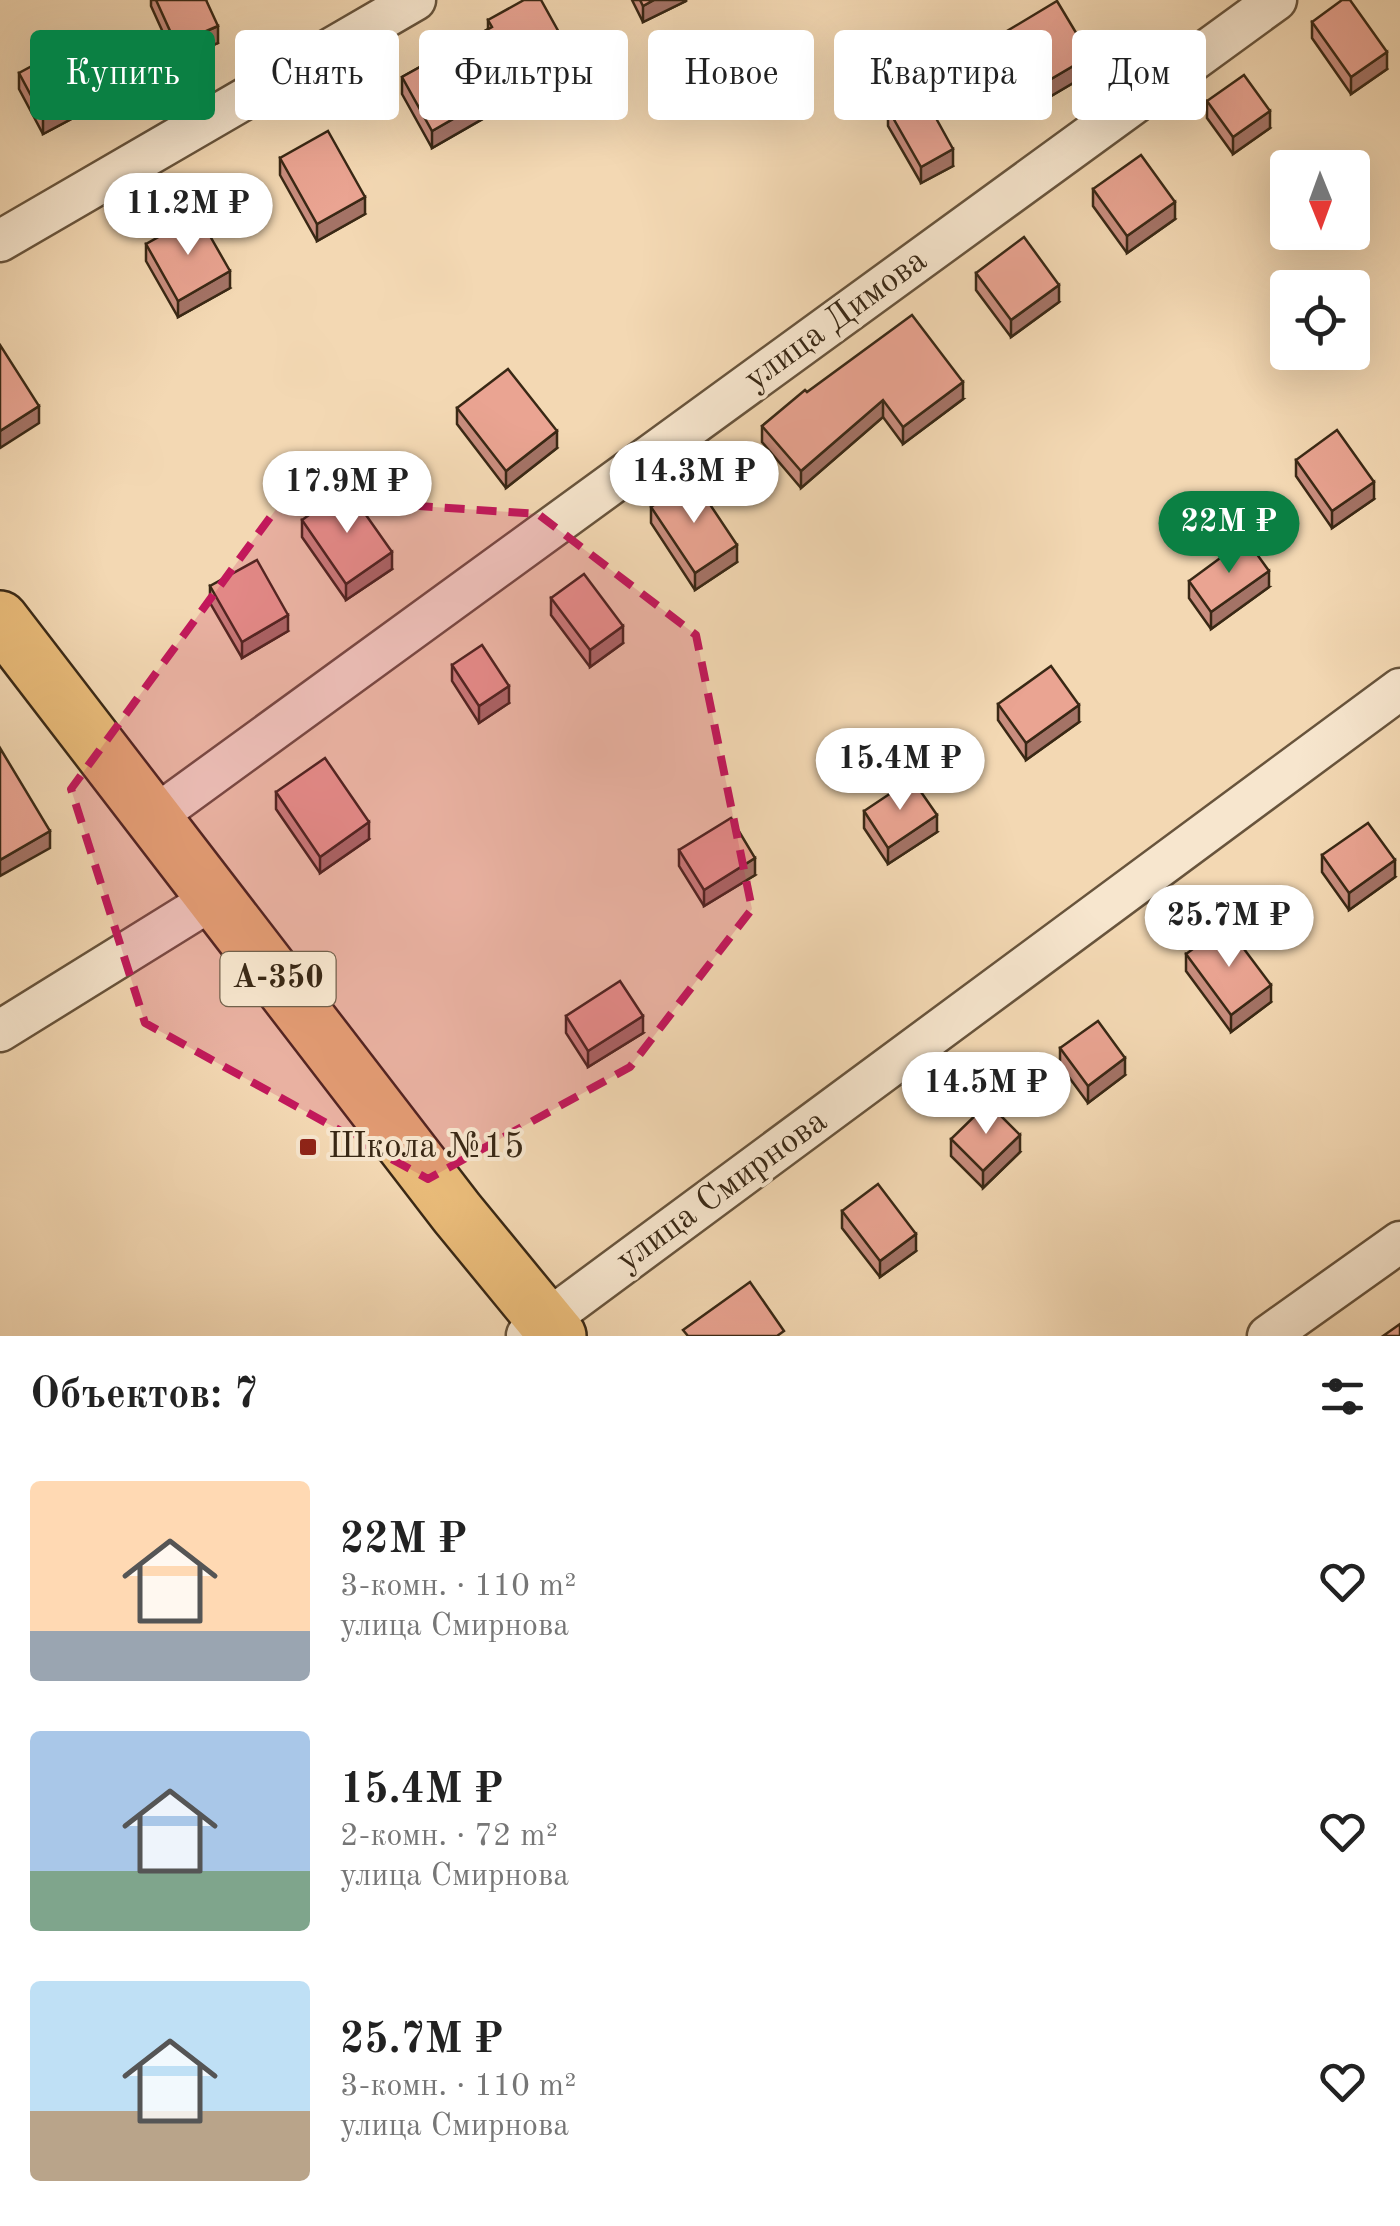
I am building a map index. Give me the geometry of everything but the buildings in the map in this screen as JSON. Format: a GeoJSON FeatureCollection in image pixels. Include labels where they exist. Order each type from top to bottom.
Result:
{"type":"FeatureCollection","features":[{"type":"Feature","properties":{"kind":"highway","name":"А-350"},"geometry":{"type":"LineString","coordinates":[[0,619],[544,1331]]}},
{"type":"Feature","properties":{"kind":"street"},"geometry":{"type":"LineString","coordinates":[[0,241],[415,0]]}},
{"type":"Feature","properties":{"kind":"street","name":"улица Димова"},"geometry":{"type":"LineString","coordinates":[[154,816],[1276,0]]}},
{"type":"Feature","properties":{"kind":"street","name":"улица Смирнова"},"geometry":{"type":"LineString","coordinates":[[544,1331],[1400,689]]}},
{"type":"Feature","properties":{"kind":"street"},"geometry":{"type":"LineString","coordinates":[[0,1031],[216,897]]}},
{"type":"Feature","properties":{"kind":"street"},"geometry":{"type":"LineString","coordinates":[[1268,1336],[1400,1242]]}},
{"type":"Feature","properties":{"kind":"highlighted area"},"geometry":{"type":"Polygon","coordinates":[[[285,497],[538,514],[696,635],[752,909],[630,1067],[428,1179],[145,1023],[71,789],[285,497]]]}},
{"type":"Feature","properties":{"kind":"place","name":"Школа №15"},"geometry":{"type":"Point","coordinates":[308,1147]}}]}
